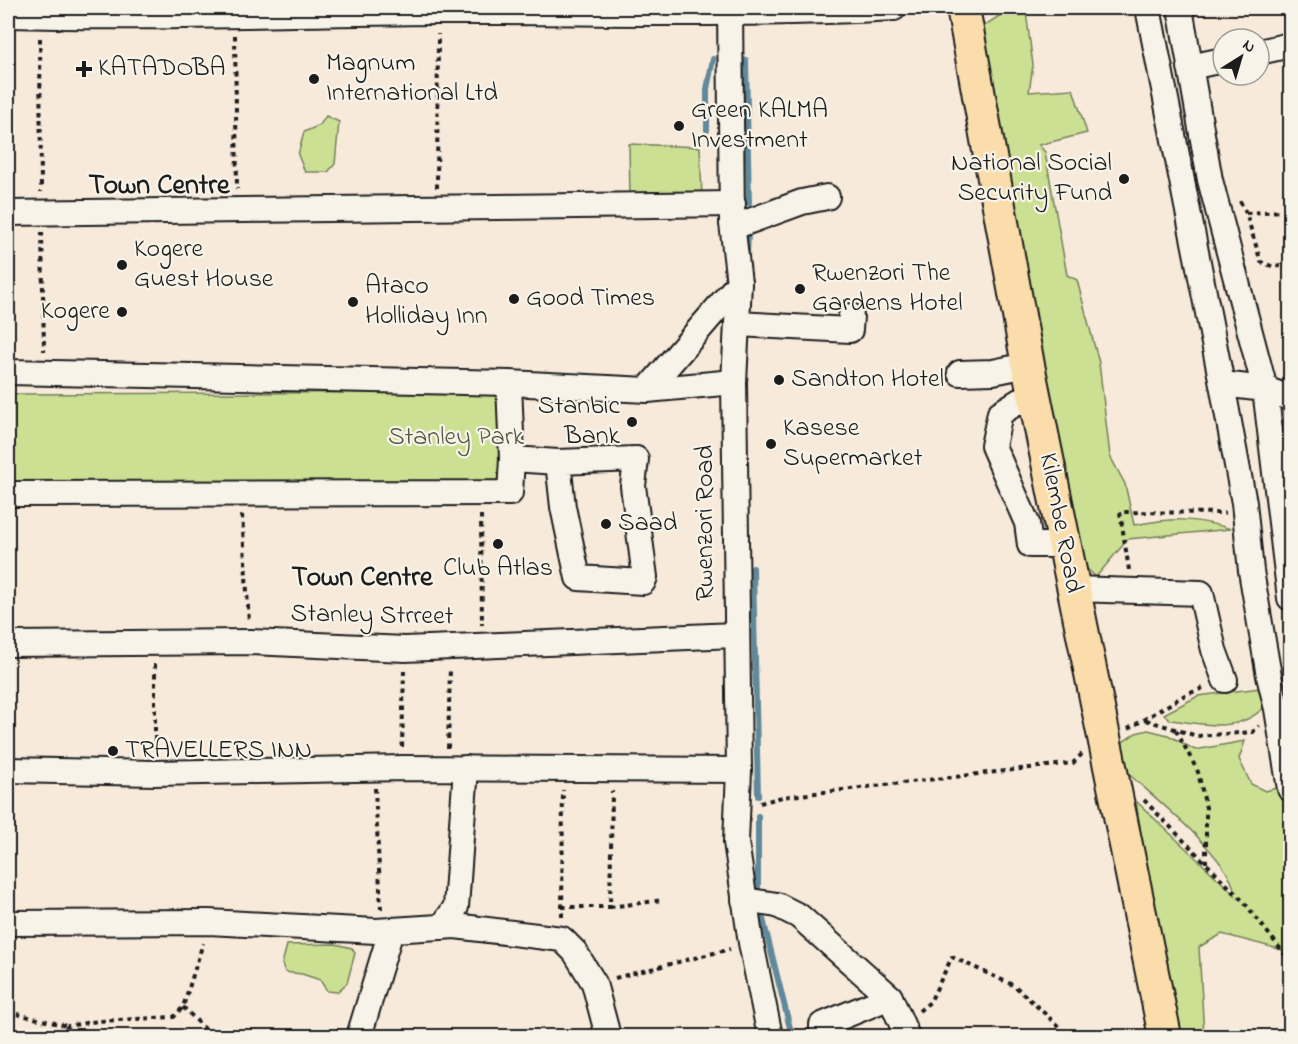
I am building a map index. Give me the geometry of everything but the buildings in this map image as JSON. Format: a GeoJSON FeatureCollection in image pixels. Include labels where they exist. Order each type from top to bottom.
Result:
{"type":"FeatureCollection","features":[{"type":"Feature","properties":{"kind":"main road","name":"Kilembe Road"},"geometry":{"type":"LineString","coordinates":[[963,8],[1031,379],[1165,1036]]}},
{"type":"Feature","properties":{"kind":"street"},"geometry":{"type":"LineString","coordinates":[[8,15],[235,16],[325,11],[731,11],[894,8]]}},
{"type":"Feature","properties":{"kind":"street"},"geometry":{"type":"LineString","coordinates":[[1148,8],[1244,503],[1251,571],[1290,789]]}},
{"type":"Feature","properties":{"kind":"street"},"geometry":{"type":"LineString","coordinates":[[1180,8],[1210,180],[1265,389],[1290,598]]}},
{"type":"Feature","properties":{"kind":"street","name":"Rwenzori Road"},"geometry":{"type":"LineString","coordinates":[[731,11],[733,213],[739,283],[734,382],[735,635],[739,770],[735,807],[736,842],[751,943],[770,1036]]}},
{"type":"Feature","properties":{"kind":"street"},"geometry":{"type":"LineString","coordinates":[[1271,49],[1290,45]]}},
{"type":"Feature","properties":{"kind":"street"},"geometry":{"type":"LineString","coordinates":[[1190,67],[1211,63]]}},
{"type":"Feature","properties":{"kind":"street"},"geometry":{"type":"LineString","coordinates":[[8,213],[437,207],[733,213],[739,225],[802,202],[827,197]]}},
{"type":"Feature","properties":{"kind":"street"},"geometry":{"type":"LineString","coordinates":[[647,390],[739,283]]}},
{"type":"Feature","properties":{"kind":"street"},"geometry":{"type":"LineString","coordinates":[[737,324],[850,330],[851,316]]}},
{"type":"Feature","properties":{"kind":"street"},"geometry":{"type":"LineString","coordinates":[[8,372],[509,383],[647,390],[734,382]]}},
{"type":"Feature","properties":{"kind":"street"},"geometry":{"type":"LineString","coordinates":[[960,373],[993,372],[1031,379]]}},
{"type":"Feature","properties":{"kind":"street"},"geometry":{"type":"LineString","coordinates":[[1031,379],[1000,413],[993,446],[1027,523],[1030,545],[1064,545]]}},
{"type":"Feature","properties":{"kind":"street"},"geometry":{"type":"LineString","coordinates":[[8,494],[510,493],[512,459],[509,383]]}},
{"type":"Feature","properties":{"kind":"street"},"geometry":{"type":"LineString","coordinates":[[1222,384],[1265,389],[1290,398]]}},
{"type":"Feature","properties":{"kind":"street"},"geometry":{"type":"LineString","coordinates":[[512,459],[558,462],[636,459],[633,486],[645,577],[643,582],[581,579],[576,576],[563,507],[558,462]]}},
{"type":"Feature","properties":{"kind":"street"},"geometry":{"type":"LineString","coordinates":[[1073,589],[1201,593],[1214,650],[1225,680]]}},
{"type":"Feature","properties":{"kind":"street","name":"Stanley Strreet"},"geometry":{"type":"LineString","coordinates":[[8,644],[251,642],[405,649],[735,635]]}},
{"type":"Feature","properties":{"kind":"street"},"geometry":{"type":"LineString","coordinates":[[8,770],[154,773],[403,768],[739,770]]}},
{"type":"Feature","properties":{"kind":"street"},"geometry":{"type":"LineString","coordinates":[[457,769],[456,907],[470,928]]}},
{"type":"Feature","properties":{"kind":"street"},"geometry":{"type":"LineString","coordinates":[[744,900],[777,905],[799,916],[890,997],[905,1031]]}},
{"type":"Feature","properties":{"kind":"street"},"geometry":{"type":"LineString","coordinates":[[442,927],[456,907]]}},
{"type":"Feature","properties":{"kind":"street"},"geometry":{"type":"LineString","coordinates":[[8,923],[209,922],[383,931],[442,927],[562,939],[575,952],[594,983],[608,1036]]}},
{"type":"Feature","properties":{"kind":"street"},"geometry":{"type":"LineString","coordinates":[[359,1036],[383,931]]}},
{"type":"Feature","properties":{"kind":"street"},"geometry":{"type":"LineString","coordinates":[[822,1036],[822,1025],[890,997]]}},
{"type":"Feature","properties":{"kind":"path"},"geometry":{"type":"LineString","coordinates":[[437,207],[438,12]]}},
{"type":"Feature","properties":{"kind":"path"},"geometry":{"type":"LineString","coordinates":[[39,16],[44,373]]}},
{"type":"Feature","properties":{"kind":"path"},"geometry":{"type":"LineString","coordinates":[[235,16],[238,112],[237,211]]}},
{"type":"Feature","properties":{"kind":"path"},"geometry":{"type":"LineString","coordinates":[[1210,180],[1228,178],[1246,213],[1261,262],[1274,267],[1290,264]]}},
{"type":"Feature","properties":{"kind":"path"},"geometry":{"type":"LineString","coordinates":[[1246,213],[1282,211]]}},
{"type":"Feature","properties":{"kind":"path"},"geometry":{"type":"LineString","coordinates":[[240,494],[251,642]]}},
{"type":"Feature","properties":{"kind":"path"},"geometry":{"type":"LineString","coordinates":[[481,494],[482,645]]}},
{"type":"Feature","properties":{"kind":"path"},"geometry":{"type":"LineString","coordinates":[[1132,592],[1120,512],[1236,513],[1244,503]]}},
{"type":"Feature","properties":{"kind":"path"},"geometry":{"type":"LineString","coordinates":[[154,642],[154,773]]}},
{"type":"Feature","properties":{"kind":"path"},"geometry":{"type":"LineString","coordinates":[[450,646],[457,769]]}},
{"type":"Feature","properties":{"kind":"path"},"geometry":{"type":"LineString","coordinates":[[403,768],[405,649]]}},
{"type":"Feature","properties":{"kind":"path"},"geometry":{"type":"LineString","coordinates":[[735,807],[782,797],[1073,763],[1102,734],[1145,720],[1185,695],[1225,680]]}},
{"type":"Feature","properties":{"kind":"path"},"geometry":{"type":"LineString","coordinates":[[1145,720],[1197,736],[1253,732],[1277,709]]}},
{"type":"Feature","properties":{"kind":"path"},"geometry":{"type":"LineString","coordinates":[[1176,729],[1198,772],[1206,808],[1206,864]]}},
{"type":"Feature","properties":{"kind":"path"},"geometry":{"type":"LineString","coordinates":[[562,939],[563,768]]}},
{"type":"Feature","properties":{"kind":"path"},"geometry":{"type":"LineString","coordinates":[[370,770],[376,795],[383,931]]}},
{"type":"Feature","properties":{"kind":"path"},"geometry":{"type":"LineString","coordinates":[[610,907],[612,788],[615,770]]}},
{"type":"Feature","properties":{"kind":"path"},"geometry":{"type":"LineString","coordinates":[[1139,794],[1243,901],[1290,961]]}},
{"type":"Feature","properties":{"kind":"path"},"geometry":{"type":"LineString","coordinates":[[561,907],[610,907],[663,900]]}},
{"type":"Feature","properties":{"kind":"path"},"geometry":{"type":"LineString","coordinates":[[8,1012],[68,1026],[98,1021],[174,1017],[183,1006],[209,922]]}},
{"type":"Feature","properties":{"kind":"path"},"geometry":{"type":"LineString","coordinates":[[594,983],[751,943]]}},
{"type":"Feature","properties":{"kind":"path"},"geometry":{"type":"LineString","coordinates":[[905,1031],[930,1002],[952,957],[1016,986],[1069,1036]]}},
{"type":"Feature","properties":{"kind":"path"},"geometry":{"type":"LineString","coordinates":[[183,1006],[212,1036]]}},
{"type":"Feature","properties":{"kind":"path"},"geometry":{"type":"LineString","coordinates":[[61,1036],[68,1026]]}},
{"type":"Feature","properties":{"kind":"green space"},"geometry":{"type":"Polygon","coordinates":[[[1026,12],[1033,65],[1029,92],[1073,89],[1087,133],[1039,145],[1045,152],[1067,275],[1077,280],[1099,363],[1110,456],[1125,484],[1134,525],[1182,520],[1205,522],[1231,529],[1128,539],[1096,577],[1084,566],[1063,492],[982,27],[1002,14],[1026,12]]]}},
{"type":"Feature","properties":{"kind":"green space"},"geometry":{"type":"Polygon","coordinates":[[[326,116],[339,122],[335,164],[328,172],[305,172],[298,155],[304,132],[320,125],[326,116]]]}},
{"type":"Feature","properties":{"kind":"green space"},"geometry":{"type":"Polygon","coordinates":[[[629,144],[700,147],[702,198],[630,197],[629,144]]]}},
{"type":"Feature","properties":{"kind":"green space","name":"Stanley Park"},"geometry":{"type":"Polygon","coordinates":[[[503,392],[504,487],[8,483],[8,394],[503,392]]]}},
{"type":"Feature","properties":{"kind":"green space"},"geometry":{"type":"Polygon","coordinates":[[[1260,688],[1270,701],[1259,712],[1236,723],[1197,724],[1170,720],[1164,714],[1198,696],[1260,688]]]}},
{"type":"Feature","properties":{"kind":"green space"},"geometry":{"type":"Polygon","coordinates":[[[1148,730],[1168,735],[1195,750],[1245,741],[1239,759],[1251,784],[1265,791],[1290,785],[1290,952],[1222,934],[1199,947],[1204,1036],[1181,1036],[1149,887],[1136,801],[1235,895],[1231,880],[1221,863],[1206,846],[1169,809],[1121,767],[1120,744],[1136,733],[1148,730]]]}},
{"type":"Feature","properties":{"kind":"green space"},"geometry":{"type":"Polygon","coordinates":[[[335,944],[352,948],[355,953],[347,983],[337,992],[327,991],[320,980],[302,974],[285,972],[282,964],[287,945],[335,944]]]}},
{"type":"Feature","properties":{"kind":"waterway"},"geometry":{"type":"LineString","coordinates":[[707,130],[707,89],[713,59]]}},
{"type":"Feature","properties":{"kind":"waterway"},"geometry":{"type":"LineString","coordinates":[[746,60],[749,203]]}},
{"type":"Feature","properties":{"kind":"waterway"},"geometry":{"type":"LineString","coordinates":[[747,257],[748,231]]}},
{"type":"Feature","properties":{"kind":"waterway"},"geometry":{"type":"LineString","coordinates":[[753,568],[758,796]]}},
{"type":"Feature","properties":{"kind":"waterway"},"geometry":{"type":"LineString","coordinates":[[758,816],[758,893]]}},
{"type":"Feature","properties":{"kind":"waterway"},"geometry":{"type":"LineString","coordinates":[[763,919],[792,1036]]}},
{"type":"Feature","properties":{"kind":"place","name":"KATADOBA"},"geometry":{"type":"Point","coordinates":[84,69]}},
{"type":"Feature","properties":{"kind":"place","name":"Magnum International Ltd"},"geometry":{"type":"Point","coordinates":[314,79]}},
{"type":"Feature","properties":{"kind":"place","name":"Green KALMA Investment"},"geometry":{"type":"Point","coordinates":[679,126]}},
{"type":"Feature","properties":{"kind":"place","name":"National Social Security Fund"},"geometry":{"type":"Point","coordinates":[1124,179]}},
{"type":"Feature","properties":{"kind":"place","name":"Kogere Guest House"},"geometry":{"type":"Point","coordinates":[122,265]}},
{"type":"Feature","properties":{"kind":"place","name":"Rwenzori The Gardens Hotel"},"geometry":{"type":"Point","coordinates":[800,289]}},
{"type":"Feature","properties":{"kind":"place","name":"Good Times"},"geometry":{"type":"Point","coordinates":[514,299]}},
{"type":"Feature","properties":{"kind":"place","name":"Ataco Holliday Inn"},"geometry":{"type":"Point","coordinates":[353,302]}},
{"type":"Feature","properties":{"kind":"place","name":"Kogere"},"geometry":{"type":"Point","coordinates":[122,312]}},
{"type":"Feature","properties":{"kind":"place","name":"Sandton Hotel"},"geometry":{"type":"Point","coordinates":[779,380]}},
{"type":"Feature","properties":{"kind":"place","name":"Stanbic Bank"},"geometry":{"type":"Point","coordinates":[632,422]}},
{"type":"Feature","properties":{"kind":"place","name":"Kasese Supermarket"},"geometry":{"type":"Point","coordinates":[771,444]}},
{"type":"Feature","properties":{"kind":"place","name":"Saad"},"geometry":{"type":"Point","coordinates":[606,524]}},
{"type":"Feature","properties":{"kind":"place","name":"Club Atlas"},"geometry":{"type":"Point","coordinates":[498,544]}},
{"type":"Feature","properties":{"kind":"place","name":"TRAVELLERS INN"},"geometry":{"type":"Point","coordinates":[113,751]}},
{"type":"Feature","properties":{"kind":"district","name":"Town Centre"},"geometry":{"type":"Point","coordinates":[159,186]}},
{"type":"Feature","properties":{"kind":"district","name":"Town Centre"},"geometry":{"type":"Point","coordinates":[362,578]}}]}
